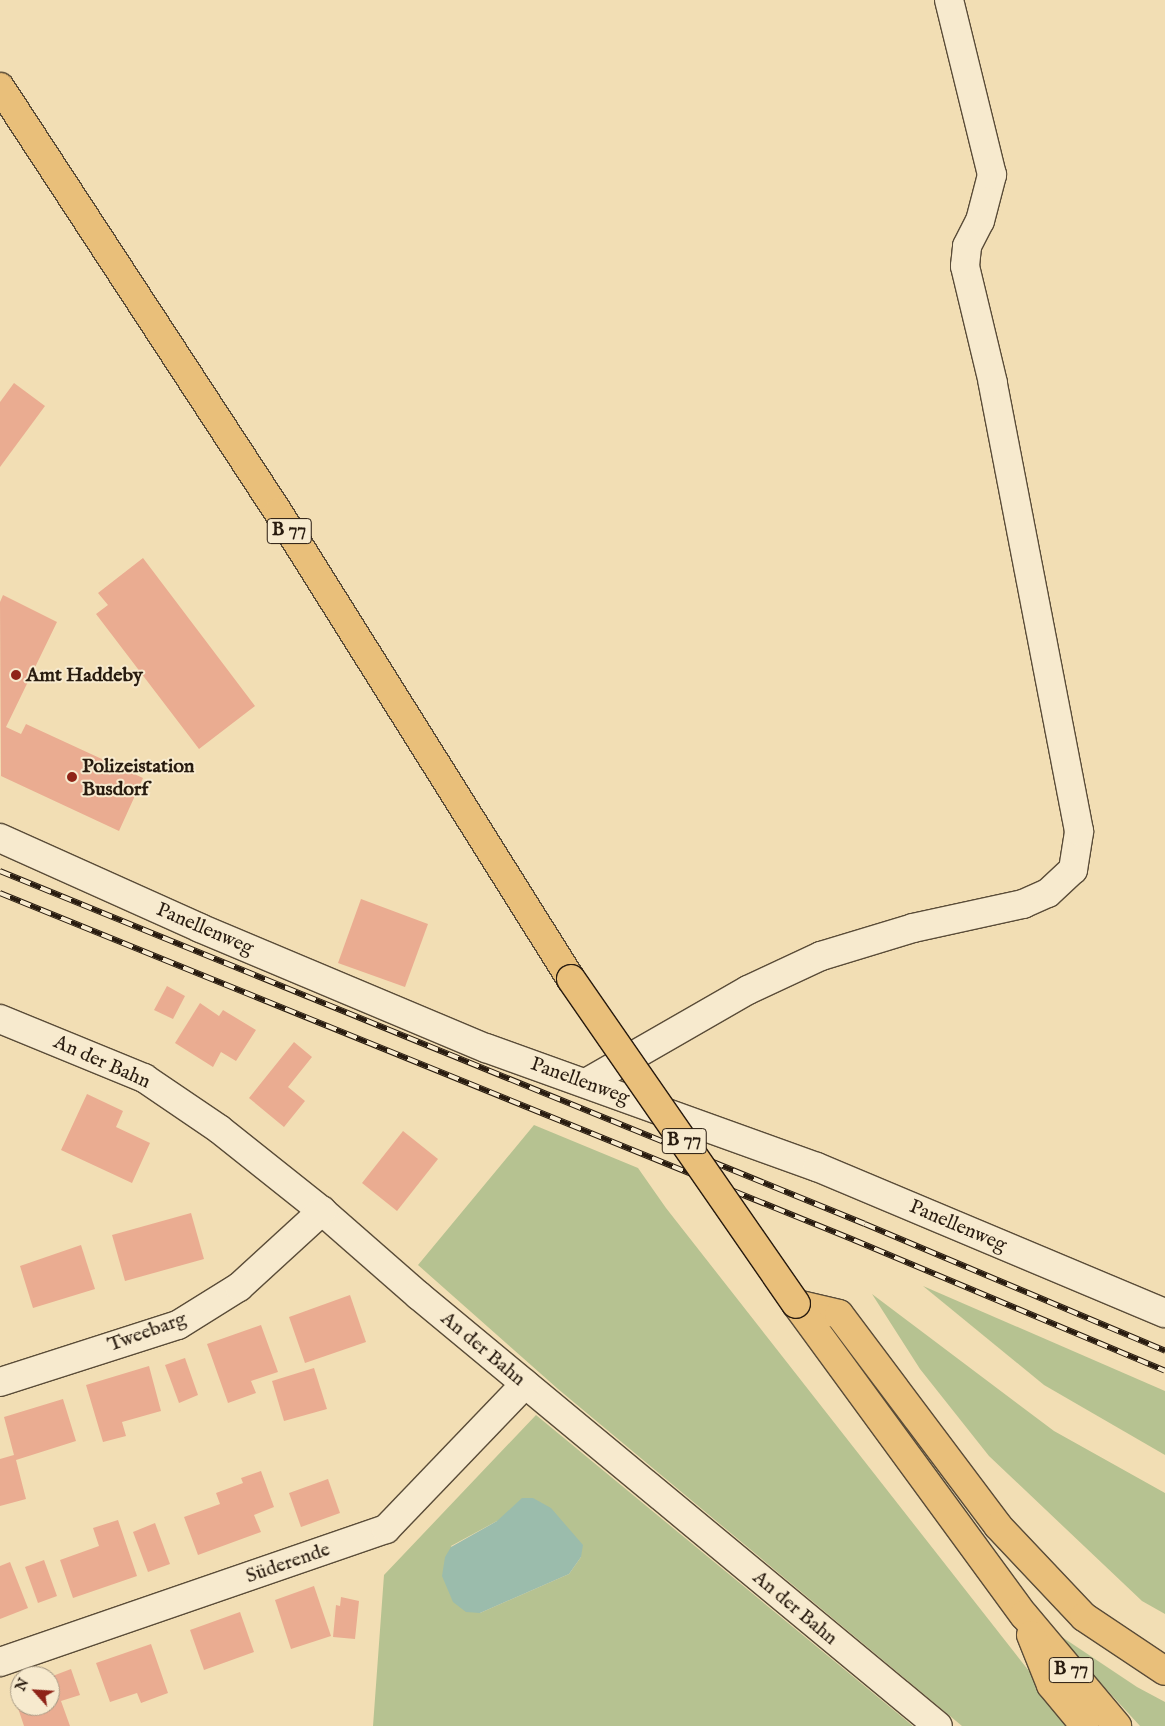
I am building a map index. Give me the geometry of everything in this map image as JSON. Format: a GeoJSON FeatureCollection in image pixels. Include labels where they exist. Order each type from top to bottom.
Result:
{"type":"FeatureCollection","features":[{"type":"Feature","properties":{"kind":"main road","name":"B 77"},"geometry":{"type":"LineString","coordinates":[[0,87],[278,512],[572,978],[796,1304],[1024,1615],[1118,1726]]}},
{"type":"Feature","properties":{"kind":"main road"},"geometry":{"type":"LineString","coordinates":[[796,1304],[839,1314],[998,1526],[1084,1617],[1165,1671]]}},
{"type":"Feature","properties":{"kind":"main road"},"geometry":{"type":"LineString","coordinates":[[1024,1615],[1051,1685],[1085,1726]]}},
{"type":"Feature","properties":{"kind":"street"},"geometry":{"type":"LineString","coordinates":[[586,1083],[748,990],[822,956],[913,928],[1022,904],[1048,893],[1073,870],[1079,831],[994,392],[966,266],[967,246],[980,221],[992,175],[950,0]]}},
{"type":"Feature","properties":{"kind":"street","name":"Panellenweg"},"geometry":{"type":"LineString","coordinates":[[0,838],[200,928],[486,1048],[817,1167],[1165,1313]]}},
{"type":"Feature","properties":{"kind":"street","name":"An der Bahn"},"geometry":{"type":"LineString","coordinates":[[0,1019],[144,1078],[219,1130],[322,1211],[526,1384],[938,1726]]}},
{"type":"Feature","properties":{"kind":"street","name":"Tweebarg"},"geometry":{"type":"LineString","coordinates":[[0,1382],[178,1325],[239,1287],[322,1211]]}},
{"type":"Feature","properties":{"kind":"street","name":"Süderende"},"geometry":{"type":"LineString","coordinates":[[0,1662],[386,1529],[526,1384]]}},
{"type":"Feature","properties":{"kind":"green space"},"geometry":{"type":"Polygon","coordinates":[[[534,1125],[638,1168],[666,1208],[1072,1726],[962,1726],[558,1389],[418,1265],[534,1125]]]}},
{"type":"Feature","properties":{"kind":"green space"},"geometry":{"type":"Polygon","coordinates":[[[923,1286],[1165,1391],[1165,1455],[1044,1385],[923,1286]]]}},
{"type":"Feature","properties":{"kind":"green space"},"geometry":{"type":"Polygon","coordinates":[[[872,1294],[1054,1431],[1165,1493],[1165,1614],[1142,1601],[989,1456],[920,1369],[872,1294]]]}},
{"type":"Feature","properties":{"kind":"green space"},"geometry":{"type":"Polygon","coordinates":[[[536,1415],[913,1726],[373,1726],[384,1575],[536,1415]],[[497,1521],[451,1546],[480,1613],[569,1574],[581,1557],[497,1521]]]}},
{"type":"Feature","properties":{"kind":"green space"},"geometry":{"type":"Polygon","coordinates":[[[1053,1631],[1137,1687],[1165,1702],[1165,1726],[1140,1726],[1053,1631]]]}},
{"type":"Feature","properties":{"kind":"shaded area"},"geometry":{"type":"Polygon","coordinates":[[[522,1498],[533,1498],[551,1508],[583,1545],[581,1557],[569,1574],[480,1613],[466,1612],[453,1602],[442,1576],[445,1557],[451,1547],[497,1521],[522,1498]]]}},
{"type":"Feature","properties":{"kind":"building"},"geometry":{"type":"Polygon","coordinates":[[[14,383],[45,406],[0,467],[0,402],[14,383]]]}},
{"type":"Feature","properties":{"kind":"building"},"geometry":{"type":"Polygon","coordinates":[[[143,558],[255,706],[199,749],[96,614],[108,605],[98,593],[143,558]]]}},
{"type":"Feature","properties":{"kind":"building","name":"Polizeistation Busdorf"},"geometry":{"type":"Polygon","coordinates":[[[3,595],[57,622],[6,727],[21,734],[26,724],[143,778],[119,831],[1,776],[0,602],[3,595]]]}},
{"type":"Feature","properties":{"kind":"building"},"geometry":{"type":"Polygon","coordinates":[[[361,899],[428,924],[405,987],[338,963],[361,899]]]}},
{"type":"Feature","properties":{"kind":"building"},"geometry":{"type":"Polygon","coordinates":[[[167,986],[185,996],[173,1019],[154,1010],[167,986]]]}},
{"type":"Feature","properties":{"kind":"building"},"geometry":{"type":"Polygon","coordinates":[[[200,1003],[219,1016],[223,1010],[256,1030],[236,1061],[221,1052],[213,1067],[175,1043],[200,1003]]]}},
{"type":"Feature","properties":{"kind":"building"},"geometry":{"type":"Polygon","coordinates":[[[294,1042],[312,1057],[288,1087],[305,1101],[284,1127],[249,1098],[294,1042]]]}},
{"type":"Feature","properties":{"kind":"building"},"geometry":{"type":"Polygon","coordinates":[[[87,1094],[123,1111],[116,1127],[150,1143],[132,1183],[61,1150],[87,1094]]]}},
{"type":"Feature","properties":{"kind":"building"},"geometry":{"type":"Polygon","coordinates":[[[403,1131],[438,1159],[397,1211],[362,1183],[403,1131]]]}},
{"type":"Feature","properties":{"kind":"building"},"geometry":{"type":"Polygon","coordinates":[[[191,1213],[204,1259],[125,1281],[112,1235],[191,1213]]]}},
{"type":"Feature","properties":{"kind":"building"},"geometry":{"type":"Polygon","coordinates":[[[81,1245],[95,1289],[33,1308],[20,1266],[81,1245]]]}},
{"type":"Feature","properties":{"kind":"building"},"geometry":{"type":"Polygon","coordinates":[[[350,1295],[366,1342],[305,1363],[289,1317],[350,1295]]]}},
{"type":"Feature","properties":{"kind":"building"},"geometry":{"type":"Polygon","coordinates":[[[261,1325],[278,1372],[251,1381],[256,1393],[228,1403],[207,1344],[261,1325]]]}},
{"type":"Feature","properties":{"kind":"building"},"geometry":{"type":"Polygon","coordinates":[[[185,1358],[198,1395],[179,1403],[165,1365],[185,1358]]]}},
{"type":"Feature","properties":{"kind":"building"},"geometry":{"type":"Polygon","coordinates":[[[149,1366],[161,1411],[122,1422],[126,1436],[103,1442],[86,1385],[149,1366]]]}},
{"type":"Feature","properties":{"kind":"building"},"geometry":{"type":"Polygon","coordinates":[[[314,1368],[327,1409],[284,1421],[272,1381],[314,1368]]]}},
{"type":"Feature","properties":{"kind":"building"},"geometry":{"type":"Polygon","coordinates":[[[63,1399],[76,1441],[16,1460],[26,1499],[0,1506],[0,1459],[14,1455],[4,1417],[63,1399]]]}},
{"type":"Feature","properties":{"kind":"building"},"geometry":{"type":"Polygon","coordinates":[[[261,1471],[274,1507],[254,1515],[261,1532],[198,1555],[184,1517],[220,1504],[216,1493],[243,1483],[241,1478],[261,1471]]]}},
{"type":"Feature","properties":{"kind":"building"},"geometry":{"type":"Polygon","coordinates":[[[328,1479],[340,1513],[301,1527],[289,1493],[328,1479]]]}},
{"type":"Feature","properties":{"kind":"building"},"geometry":{"type":"Polygon","coordinates":[[[118,1520],[137,1576],[73,1598],[60,1560],[99,1546],[93,1528],[118,1520]]]}},
{"type":"Feature","properties":{"kind":"building"},"geometry":{"type":"Polygon","coordinates":[[[155,1523],[170,1564],[148,1572],[133,1532],[155,1523]]]}},
{"type":"Feature","properties":{"kind":"building"},"geometry":{"type":"Polygon","coordinates":[[[44,1560],[57,1596],[38,1603],[25,1567],[44,1560]]]}},
{"type":"Feature","properties":{"kind":"building"},"geometry":{"type":"Polygon","coordinates":[[[10,1562],[28,1608],[0,1619],[0,1566],[10,1562]]]}},
{"type":"Feature","properties":{"kind":"building"},"geometry":{"type":"Polygon","coordinates":[[[314,1586],[331,1636],[291,1649],[275,1600],[314,1586]]]}},
{"type":"Feature","properties":{"kind":"building"},"geometry":{"type":"Polygon","coordinates":[[[341,1597],[359,1601],[355,1639],[333,1637],[336,1605],[340,1606],[341,1597]]]}},
{"type":"Feature","properties":{"kind":"building"},"geometry":{"type":"Polygon","coordinates":[[[240,1612],[254,1652],[204,1670],[190,1630],[240,1612]]]}},
{"type":"Feature","properties":{"kind":"building"},"geometry":{"type":"Polygon","coordinates":[[[151,1644],[168,1693],[141,1703],[137,1693],[110,1702],[96,1663],[151,1644]]]}},
{"type":"Feature","properties":{"kind":"building"},"geometry":{"type":"Polygon","coordinates":[[[71,1669],[80,1695],[61,1701],[70,1726],[24,1726],[21,1716],[60,1716],[60,1673],[71,1669]]]}},
{"type":"Feature","properties":{"kind":"railway"},"geometry":{"type":"LineString","coordinates":[[0,871],[865,1224],[1165,1351]]}},
{"type":"Feature","properties":{"kind":"railway"},"geometry":{"type":"LineString","coordinates":[[0,893],[854,1240],[1165,1371]]}},
{"type":"Feature","properties":{"kind":"place","name":"Amt Haddeby"},"geometry":{"type":"Point","coordinates":[16,675]}},
{"type":"Feature","properties":{"kind":"place","name":"Polizeistation Busdorf"},"geometry":{"type":"Point","coordinates":[72,777]}}]}
